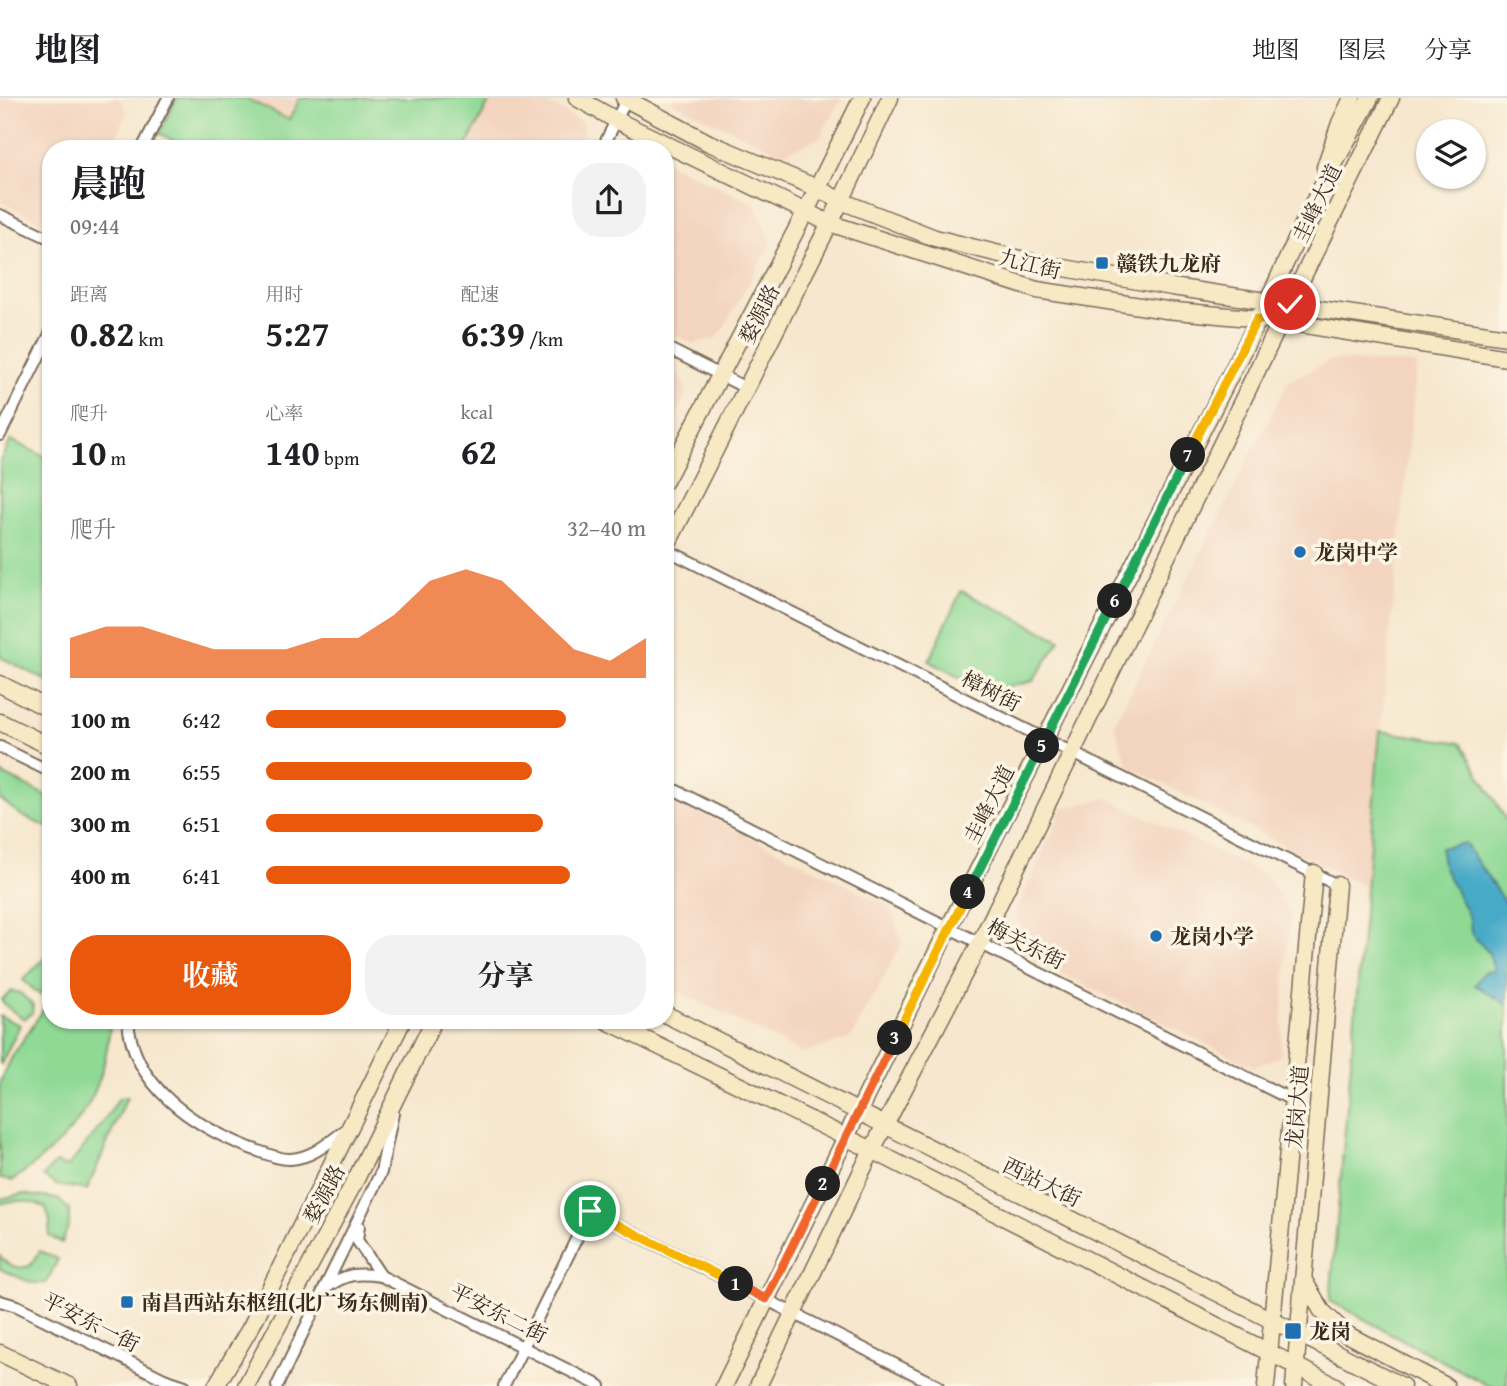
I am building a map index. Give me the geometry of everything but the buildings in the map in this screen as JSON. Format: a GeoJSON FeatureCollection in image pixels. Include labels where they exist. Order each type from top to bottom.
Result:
{"type":"FeatureCollection","features":[{"type":"Feature","properties":{"kind":"main road","name":"九江街"},"geometry":{"type":"LineString","coordinates":[[577,98],[658,140]]}},
{"type":"Feature","properties":{"kind":"main road","name":"九江街"},"geometry":{"type":"LineString","coordinates":[[626,98],[709,142],[841,201],[935,239],[1036,263],[1172,287],[1507,337]]}},
{"type":"Feature","properties":{"kind":"main road","name":"婺源路"},"geometry":{"type":"LineString","coordinates":[[674,464],[862,98]]}},
{"type":"Feature","properties":{"kind":"main road","name":"婺源路"},"geometry":{"type":"LineString","coordinates":[[674,531],[841,201],[890,98]]}},
{"type":"Feature","properties":{"kind":"main road"},"geometry":{"type":"LineString","coordinates":[[1312,205],[1340,123],[1352,98]]}},
{"type":"Feature","properties":{"kind":"main road"},"geometry":{"type":"LineString","coordinates":[[1312,205],[1370,98]]}},
{"type":"Feature","properties":{"kind":"main road","name":"圭峰大道"},"geometry":{"type":"LineString","coordinates":[[758,1386],[872,1150],[980,943],[1391,98]]}},
{"type":"Feature","properties":{"kind":"main road"},"geometry":{"type":"LineString","coordinates":[[1340,203],[1379,148],[1402,98]]}},
{"type":"Feature","properties":{"kind":"main road","name":"九江街"},"geometry":{"type":"LineString","coordinates":[[674,148],[829,223],[1037,290],[1166,310],[1281,321],[1507,358]]}},
{"type":"Feature","properties":{"kind":"main road","name":"圭峰大道"},"geometry":{"type":"LineString","coordinates":[[724,1386],[949,927],[1268,301],[1312,205]]}},
{"type":"Feature","properties":{"kind":"main road"},"geometry":{"type":"LineString","coordinates":[[0,684],[42,705]]}},
{"type":"Feature","properties":{"kind":"main road"},"geometry":{"type":"LineString","coordinates":[[0,722],[42,743]]}},
{"type":"Feature","properties":{"kind":"main road","name":"龙岗大道"},"geometry":{"type":"LineString","coordinates":[[1265,1382],[1314,873]]}},
{"type":"Feature","properties":{"kind":"main road","name":"龙岗大道"},"geometry":{"type":"LineString","coordinates":[[1294,1386],[1337,885]]}},
{"type":"Feature","properties":{"kind":"main road","name":"西站大街"},"geometry":{"type":"LineString","coordinates":[[674,1019],[1402,1386]]}},
{"type":"Feature","properties":{"kind":"main road","name":"婺源路"},"geometry":{"type":"LineString","coordinates":[[216,1386],[252,1325],[398,1029]]}},
{"type":"Feature","properties":{"kind":"main road","name":"婺源路"},"geometry":{"type":"LineString","coordinates":[[246,1386],[430,1029]]}},
{"type":"Feature","properties":{"kind":"main road"},"geometry":{"type":"LineString","coordinates":[[624,1029],[872,1150],[1335,1386]]}},
{"type":"Feature","properties":{"kind":"main road"},"geometry":{"type":"LineString","coordinates":[[1303,1279],[1322,1311],[1346,1334],[1446,1386]]}},
{"type":"Feature","properties":{"kind":"main road"},"geometry":{"type":"LineString","coordinates":[[0,1353],[69,1386]]}},
{"type":"Feature","properties":{"kind":"street"},"geometry":{"type":"LineString","coordinates":[[147,140],[168,98]]}},
{"type":"Feature","properties":{"kind":"street"},"geometry":{"type":"LineString","coordinates":[[606,140],[626,98]]}},
{"type":"Feature","properties":{"kind":"street"},"geometry":{"type":"LineString","coordinates":[[0,215],[42,235]]}},
{"type":"Feature","properties":{"kind":"street"},"geometry":{"type":"LineString","coordinates":[[0,435],[42,350]]}},
{"type":"Feature","properties":{"kind":"street"},"geometry":{"type":"LineString","coordinates":[[674,352],[746,388]]}},
{"type":"Feature","properties":{"kind":"street","name":"樟树街"},"geometry":{"type":"LineString","coordinates":[[674,554],[1337,885]]}},
{"type":"Feature","properties":{"kind":"street"},"geometry":{"type":"LineString","coordinates":[[0,747],[42,768]]}},
{"type":"Feature","properties":{"kind":"street","name":"梅关东街"},"geometry":{"type":"LineString","coordinates":[[674,790],[1294,1101]]}},
{"type":"Feature","properties":{"kind":"street"},"geometry":{"type":"LineString","coordinates":[[128,1029],[129,1038],[143,1070],[163,1096],[203,1127],[259,1151],[289,1159],[316,1153],[349,1127]]}},
{"type":"Feature","properties":{"kind":"street"},"geometry":{"type":"LineString","coordinates":[[277,1386],[381,1172],[397,1097]]}},
{"type":"Feature","properties":{"kind":"street"},"geometry":{"type":"LineString","coordinates":[[505,1386],[590,1211],[938,1386]]}},
{"type":"Feature","properties":{"kind":"street"},"geometry":{"type":"LineString","coordinates":[[361,1213],[357,1240],[381,1276]]}},
{"type":"Feature","properties":{"kind":"street"},"geometry":{"type":"LineString","coordinates":[[324,1290],[340,1277],[361,1273],[381,1276]]}},
{"type":"Feature","properties":{"kind":"street","name":"平安东二街"},"geometry":{"type":"LineString","coordinates":[[381,1276],[600,1386]]}},
{"type":"Feature","properties":{"kind":"street","name":"平安东一街"},"geometry":{"type":"LineString","coordinates":[[0,1301],[17,1306],[166,1383],[185,1386]]}},
{"type":"Feature","properties":{"kind":"shaded area"},"geometry":{"type":"Polygon","coordinates":[[[0,98],[119,98],[127,112],[115,140],[42,140],[42,222],[0,201],[0,98]]]}},
{"type":"Feature","properties":{"kind":"shaded area"},"geometry":{"type":"Polygon","coordinates":[[[246,98],[300,98],[289,120],[246,98]]]}},
{"type":"Feature","properties":{"kind":"shaded area"},"geometry":{"type":"Polygon","coordinates":[[[491,98],[538,98],[581,121],[586,140],[470,140],[491,98]]]}},
{"type":"Feature","properties":{"kind":"shaded area"},"geometry":{"type":"Polygon","coordinates":[[[672,98],[842,98],[820,137],[782,154],[674,103],[672,98]]]}},
{"type":"Feature","properties":{"kind":"shaded area"},"geometry":{"type":"Polygon","coordinates":[[[674,165],[754,204],[772,242],[718,337],[693,344],[674,335],[674,165]]]}},
{"type":"Feature","properties":{"kind":"shaded area","name":"龙岗中学"},"geometry":{"type":"Polygon","coordinates":[[[1331,360],[1417,364],[1365,887],[1128,766],[1114,724],[1288,381],[1331,360]]]}},
{"type":"Feature","properties":{"kind":"shaded area"},"geometry":{"type":"Polygon","coordinates":[[[674,368],[687,390],[674,420],[674,368]]]}},
{"type":"Feature","properties":{"kind":"shaded area","name":"龙岗小学"},"geometry":{"type":"Polygon","coordinates":[[[1107,798],[1265,875],[1290,913],[1280,1056],[1254,1067],[1032,959],[1015,913],[1063,808],[1107,798]]]}},
{"type":"Feature","properties":{"kind":"shaded area"},"geometry":{"type":"Polygon","coordinates":[[[674,799],[889,906],[902,943],[851,1038],[803,1053],[674,989],[674,799]]]}},
{"type":"Feature","properties":{"kind":"green space"},"geometry":{"type":"Polygon","coordinates":[[[177,98],[246,98],[289,120],[300,98],[491,98],[470,140],[172,140],[159,133],[177,98]]]}},
{"type":"Feature","properties":{"kind":"green space"},"geometry":{"type":"Polygon","coordinates":[[[11,440],[42,456],[42,678],[0,657],[0,461],[11,440]]]}},
{"type":"Feature","properties":{"kind":"green space"},"geometry":{"type":"Polygon","coordinates":[[[961,591],[1060,640],[1033,681],[986,692],[929,661],[961,591]]]}},
{"type":"Feature","properties":{"kind":"green space"},"geometry":{"type":"Polygon","coordinates":[[[1380,731],[1461,743],[1507,821],[1507,1386],[1489,1386],[1330,1301],[1380,731]]]}},
{"type":"Feature","properties":{"kind":"green space"},"geometry":{"type":"Polygon","coordinates":[[[0,773],[42,794],[42,825],[22,816],[0,799],[0,773]]]}},
{"type":"Feature","properties":{"kind":"green space"},"geometry":{"type":"Polygon","coordinates":[[[42,961],[42,993],[40,995],[23,980],[42,961]]]}},
{"type":"Feature","properties":{"kind":"green space"},"geometry":{"type":"Polygon","coordinates":[[[12,991],[20,993],[33,1005],[32,1013],[24,1019],[1,1000],[12,991]]]}},
{"type":"Feature","properties":{"kind":"green space"},"geometry":{"type":"Polygon","coordinates":[[[42,1012],[42,1029],[109,1029],[102,1073],[83,1114],[53,1148],[12,1181],[0,1179],[0,1082],[13,1055],[42,1012]]]}},
{"type":"Feature","properties":{"kind":"green space"},"geometry":{"type":"Polygon","coordinates":[[[0,1016],[20,1025],[1,1064],[0,1063],[0,1016]]]}},
{"type":"Feature","properties":{"kind":"green space"},"geometry":{"type":"Polygon","coordinates":[[[127,1097],[87,1190],[56,1185],[43,1176],[56,1163],[68,1167],[119,1098],[127,1097]]]}},
{"type":"Feature","properties":{"kind":"green space"},"geometry":{"type":"Polygon","coordinates":[[[22,1194],[58,1199],[69,1210],[69,1224],[62,1243],[49,1236],[50,1222],[46,1208],[23,1201],[0,1204],[0,1199],[22,1194]]]}},
{"type":"Feature","properties":{"kind":"green space"},"geometry":{"type":"Polygon","coordinates":[[[40,1251],[58,1259],[46,1283],[32,1283],[0,1269],[0,1256],[13,1266],[21,1268],[30,1266],[40,1251]]]}},
{"type":"Feature","properties":{"kind":"water"},"geometry":{"type":"Polygon","coordinates":[[[1465,843],[1507,906],[1507,1005],[1475,985],[1484,972],[1494,971],[1489,953],[1471,933],[1470,919],[1444,868],[1440,848],[1465,843]]]}},
{"type":"Feature","properties":{"kind":"place","name":"赣铁九龙府"},"geometry":{"type":"Point","coordinates":[1102,263]}},
{"type":"Feature","properties":{"kind":"place","name":"龙岗中学"},"geometry":{"type":"Point","coordinates":[1300,552]}},
{"type":"Feature","properties":{"kind":"place","name":"龙岗小学"},"geometry":{"type":"Point","coordinates":[1156,936]}},
{"type":"Feature","properties":{"kind":"place","name":"南昌西站东枢纽(北广场东侧南)"},"geometry":{"type":"Point","coordinates":[127,1302]}},
{"type":"Feature","properties":{"kind":"place","name":"龙岗"},"geometry":{"type":"Point","coordinates":[1293,1331]}},
{"type":"Feature","properties":{"kind":"route"},"geometry":{"type":"LineString","coordinates":[[590,1211],[766,1299],[949,927],[1257,319],[1281,321],[1290,304]]}}]}
